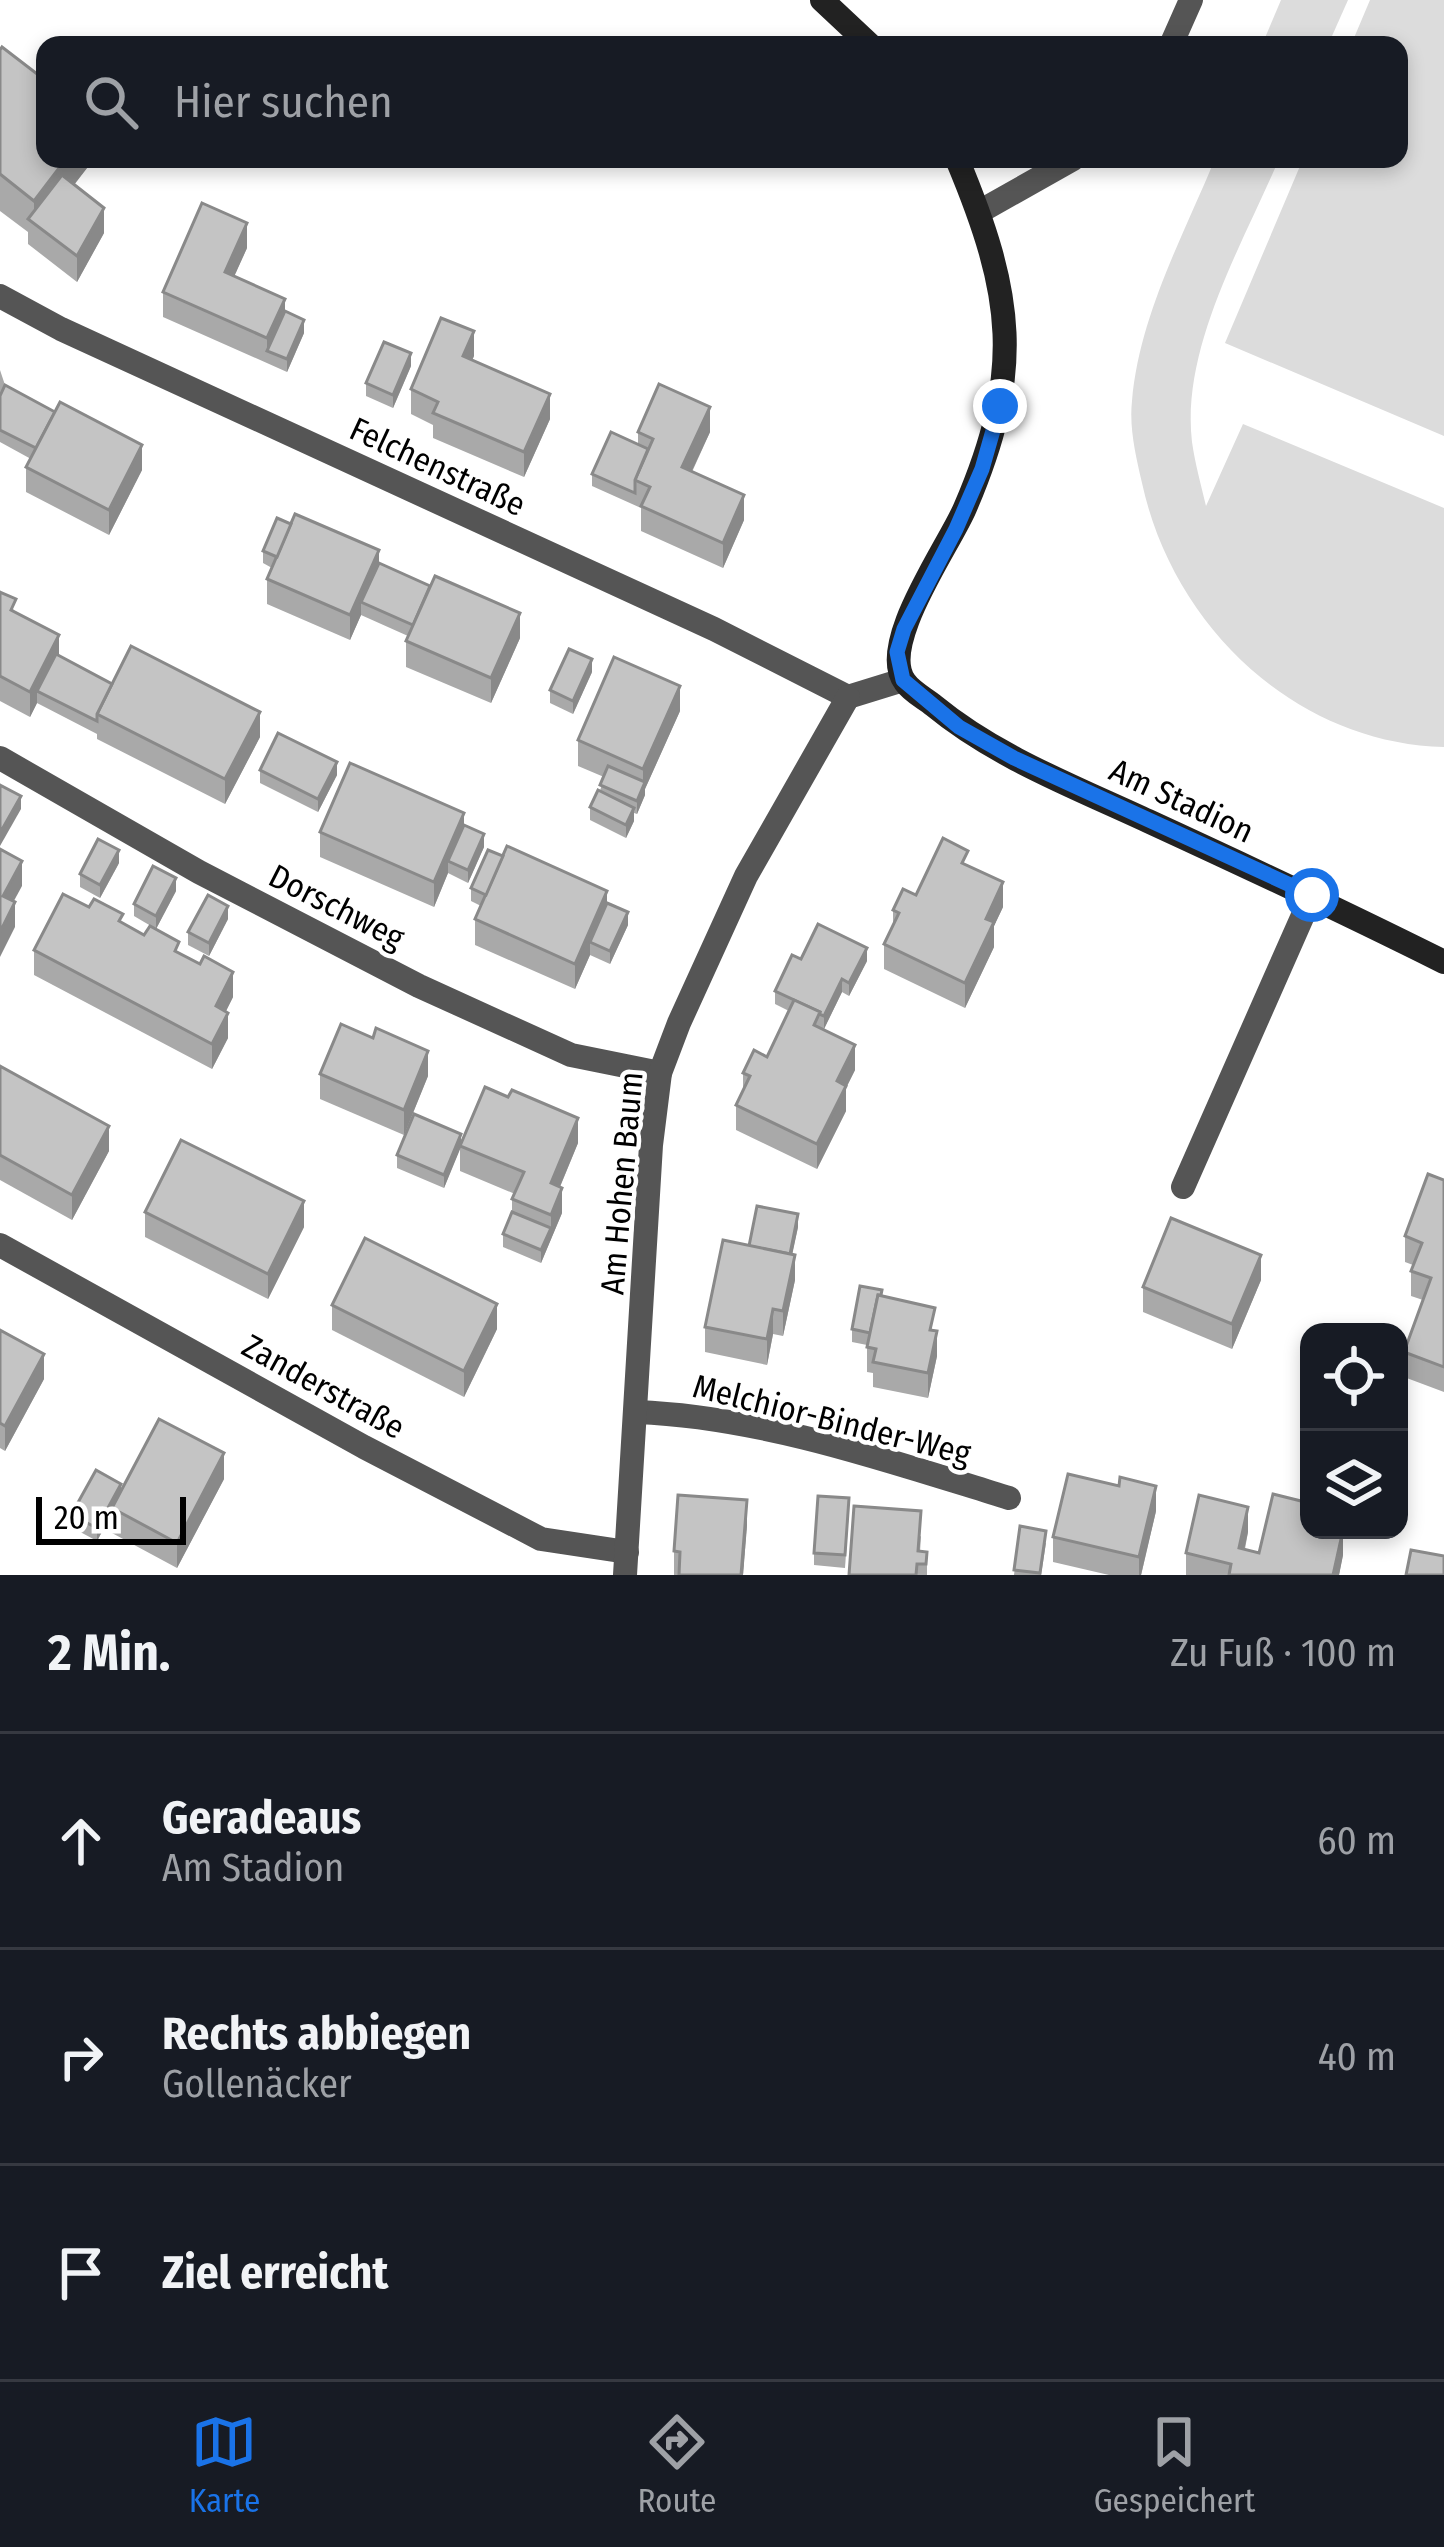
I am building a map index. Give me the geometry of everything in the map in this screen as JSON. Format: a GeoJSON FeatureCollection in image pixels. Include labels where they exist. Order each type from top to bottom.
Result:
{"type":"FeatureCollection","features":[{"type":"Feature","properties":{"kind":"street"},"geometry":{"type":"LineString","coordinates":[[822,0],[860,36]]}},
{"type":"Feature","properties":{"kind":"street"},"geometry":{"type":"LineString","coordinates":[[1175,36],[1191,0]]}},
{"type":"Feature","properties":{"kind":"street"},"geometry":{"type":"LineString","coordinates":[[848,697],[903,680],[897,652],[904,629],[965,509],[1000,406],[1007,358],[1004,302],[979,212],[961,168]]}},
{"type":"Feature","properties":{"kind":"street"},"geometry":{"type":"LineString","coordinates":[[979,212],[1057,168]]}},
{"type":"Feature","properties":{"kind":"street","name":"Felchenstraße"},"geometry":{"type":"LineString","coordinates":[[0,296],[74,335],[714,629],[848,697]]}},
{"type":"Feature","properties":{"kind":"street","name":"Am Stadion"},"geometry":{"type":"LineString","coordinates":[[903,680],[959,727],[1014,758],[1312,895],[1444,962]]}},
{"type":"Feature","properties":{"kind":"street","name":"Am Hohen Baum"},"geometry":{"type":"LineString","coordinates":[[626,1563],[651,1144],[660,1073],[746,876],[848,697]]}},
{"type":"Feature","properties":{"kind":"street","name":"Dorschweg"},"geometry":{"type":"LineString","coordinates":[[0,758],[200,872],[419,986],[571,1055],[660,1073]]}},
{"type":"Feature","properties":{"kind":"street"},"geometry":{"type":"LineString","coordinates":[[1183,1187],[1312,895]]}},
{"type":"Feature","properties":{"kind":"street","name":"Zanderstraße"},"geometry":{"type":"LineString","coordinates":[[0,1245],[542,1540],[626,1563]]}},
{"type":"Feature","properties":{"kind":"street","name":"Melchior-Binder-Weg"},"geometry":{"type":"LineString","coordinates":[[637,1412],[698,1414],[877,1458],[1009,1498]]}},
{"type":"Feature","properties":{"kind":"shaded area"},"geometry":{"type":"Polygon","coordinates":[[[1281,0],[1348,0],[1332,36],[1266,36],[1281,0]]]}},
{"type":"Feature","properties":{"kind":"shaded area"},"geometry":{"type":"Polygon","coordinates":[[[1370,0],[1444,0],[1444,436],[1225,343],[1299,168],[1408,168],[1408,36],[1355,36],[1370,0]]]}},
{"type":"Feature","properties":{"kind":"shaded area"},"geometry":{"type":"Polygon","coordinates":[[[1211,168],[1275,168],[1218,297],[1196,370],[1192,442],[1206,506],[1243,424],[1444,508],[1444,747],[1390,740],[1338,724],[1291,699],[1249,667],[1212,628],[1181,584],[1158,535],[1132,432],[1136,370],[1164,277],[1211,168]]]}},
{"type":"Feature","properties":{"kind":"building"},"geometry":{"type":"Polygon","coordinates":[[[2,47],[36,73],[36,168],[59,168],[34,201],[0,174],[2,47]]]}},
{"type":"Feature","properties":{"kind":"building"},"geometry":{"type":"Polygon","coordinates":[[[62,175],[104,208],[77,256],[28,219],[62,175]]]}},
{"type":"Feature","properties":{"kind":"building"},"geometry":{"type":"Polygon","coordinates":[[[202,203],[247,223],[225,272],[285,299],[267,338],[163,292],[202,203]]]}},
{"type":"Feature","properties":{"kind":"building"},"geometry":{"type":"Polygon","coordinates":[[[285,311],[304,320],[287,359],[267,351],[285,311]]]}},
{"type":"Feature","properties":{"kind":"building"},"geometry":{"type":"Polygon","coordinates":[[[441,318],[474,331],[463,356],[550,394],[524,452],[433,413],[438,402],[411,389],[441,318]]]}},
{"type":"Feature","properties":{"kind":"building"},"geometry":{"type":"Polygon","coordinates":[[[384,342],[411,353],[393,395],[366,383],[384,342]]]}},
{"type":"Feature","properties":{"kind":"building"},"geometry":{"type":"Polygon","coordinates":[[[659,384],[710,407],[682,467],[744,495],[723,543],[641,506],[650,487],[635,480],[653,439],[638,432],[659,384]]]}},
{"type":"Feature","properties":{"kind":"building"},"geometry":{"type":"Polygon","coordinates":[[[5,385],[55,412],[36,448],[0,430],[0,396],[5,385]]]}},
{"type":"Feature","properties":{"kind":"building"},"geometry":{"type":"Polygon","coordinates":[[[60,402],[142,445],[109,510],[26,467],[60,402]]]}},
{"type":"Feature","properties":{"kind":"building"},"geometry":{"type":"Polygon","coordinates":[[[611,432],[648,449],[635,480],[635,493],[592,474],[611,432]]]}},
{"type":"Feature","properties":{"kind":"building"},"geometry":{"type":"Polygon","coordinates":[[[295,514],[379,550],[350,615],[267,579],[295,514]]]}},
{"type":"Feature","properties":{"kind":"building"},"geometry":{"type":"Polygon","coordinates":[[[277,518],[291,524],[277,557],[263,551],[277,518]]]}},
{"type":"Feature","properties":{"kind":"building"},"geometry":{"type":"Polygon","coordinates":[[[379,563],[430,586],[413,625],[361,602],[379,563]]]}},
{"type":"Feature","properties":{"kind":"building"},"geometry":{"type":"Polygon","coordinates":[[[435,576],[520,613],[491,678],[406,641],[435,576]]]}},
{"type":"Feature","properties":{"kind":"building"},"geometry":{"type":"Polygon","coordinates":[[[0,592],[16,599],[11,610],[59,635],[30,692],[0,676],[0,592]]]}},
{"type":"Feature","properties":{"kind":"building"},"geometry":{"type":"Polygon","coordinates":[[[131,646],[260,712],[225,779],[97,714],[131,646]]]}},
{"type":"Feature","properties":{"kind":"building"},"geometry":{"type":"Polygon","coordinates":[[[569,649],[592,659],[573,701],[550,690],[569,649]]]}},
{"type":"Feature","properties":{"kind":"building"},"geometry":{"type":"Polygon","coordinates":[[[56,654],[112,684],[97,721],[37,691],[56,654]]]}},
{"type":"Feature","properties":{"kind":"building"},"geometry":{"type":"Polygon","coordinates":[[[614,657],[680,686],[643,769],[578,740],[614,657]]]}},
{"type":"Feature","properties":{"kind":"building"},"geometry":{"type":"Polygon","coordinates":[[[278,733],[337,762],[318,799],[260,770],[278,733]]]}},
{"type":"Feature","properties":{"kind":"building"},"geometry":{"type":"Polygon","coordinates":[[[350,763],[464,813],[434,882],[320,832],[350,763]]]}},
{"type":"Feature","properties":{"kind":"building"},"geometry":{"type":"Polygon","coordinates":[[[608,766],[645,782],[637,801],[600,785],[608,766]]]}},
{"type":"Feature","properties":{"kind":"building"},"geometry":{"type":"Polygon","coordinates":[[[0,785],[21,796],[0,833],[0,785]]]}},
{"type":"Feature","properties":{"kind":"building"},"geometry":{"type":"Polygon","coordinates":[[[598,790],[634,808],[626,825],[590,807],[598,790]]]}},
{"type":"Feature","properties":{"kind":"building"},"geometry":{"type":"Polygon","coordinates":[[[464,825],[484,834],[468,870],[448,861],[464,825]]]}},
{"type":"Feature","properties":{"kind":"building"},"geometry":{"type":"Polygon","coordinates":[[[943,838],[968,851],[962,863],[1003,882],[986,919],[994,922],[965,983],[884,944],[899,913],[893,910],[903,889],[916,895],[943,838]]]}},
{"type":"Feature","properties":{"kind":"building"},"geometry":{"type":"Polygon","coordinates":[[[98,839],[119,850],[100,885],[80,874],[98,839]]]}},
{"type":"Feature","properties":{"kind":"building"},"geometry":{"type":"Polygon","coordinates":[[[507,846],[607,891],[575,964],[475,919],[507,846]]]}},
{"type":"Feature","properties":{"kind":"building"},"geometry":{"type":"Polygon","coordinates":[[[0,849],[22,861],[3,896],[15,902],[0,932],[0,849]]]}},
{"type":"Feature","properties":{"kind":"building"},"geometry":{"type":"Polygon","coordinates":[[[488,850],[503,856],[486,895],[471,888],[488,850]]]}},
{"type":"Feature","properties":{"kind":"building"},"geometry":{"type":"Polygon","coordinates":[[[153,866],[176,878],[156,916],[134,904],[153,866]]]}},
{"type":"Feature","properties":{"kind":"building"},"geometry":{"type":"Polygon","coordinates":[[[63,894],[89,907],[94,899],[123,914],[119,921],[144,935],[150,926],[179,942],[175,951],[200,964],[204,956],[233,972],[216,1006],[228,1013],[212,1044],[34,950],[63,894]]]}},
{"type":"Feature","properties":{"kind":"building"},"geometry":{"type":"Polygon","coordinates":[[[208,895],[228,906],[209,943],[188,932],[208,895]]]}},
{"type":"Feature","properties":{"kind":"building"},"geometry":{"type":"Polygon","coordinates":[[[607,903],[628,912],[610,951],[590,942],[607,903]]]}},
{"type":"Feature","properties":{"kind":"building"},"geometry":{"type":"Polygon","coordinates":[[[818,924],[867,948],[849,983],[842,979],[824,1016],[775,991],[792,955],[801,959],[818,924]]]}},
{"type":"Feature","properties":{"kind":"building"},"geometry":{"type":"Polygon","coordinates":[[[794,1000],[820,1012],[814,1025],[855,1045],[837,1081],[846,1086],[817,1144],[736,1105],[750,1076],[743,1073],[754,1050],[767,1057],[794,1000]]]}},
{"type":"Feature","properties":{"kind":"building"},"geometry":{"type":"Polygon","coordinates":[[[341,1024],[373,1038],[376,1028],[428,1051],[404,1110],[320,1074],[341,1024]]]}},
{"type":"Feature","properties":{"kind":"building"},"geometry":{"type":"Polygon","coordinates":[[[0,1066],[109,1126],[72,1195],[0,1155],[0,1066]]]}},
{"type":"Feature","properties":{"kind":"building"},"geometry":{"type":"Polygon","coordinates":[[[485,1087],[508,1097],[512,1090],[578,1118],[551,1183],[562,1188],[551,1215],[512,1199],[524,1172],[460,1146],[485,1087]]]}},
{"type":"Feature","properties":{"kind":"building"},"geometry":{"type":"Polygon","coordinates":[[[414,1114],[461,1134],[444,1175],[397,1155],[414,1114]]]}},
{"type":"Feature","properties":{"kind":"building"},"geometry":{"type":"Polygon","coordinates":[[[181,1140],[304,1201],[268,1274],[145,1212],[181,1140]]]}},
{"type":"Feature","properties":{"kind":"building"},"geometry":{"type":"Polygon","coordinates":[[[1428,1174],[1444,1180],[1444,1367],[1408,1354],[1408,1341],[1431,1278],[1411,1271],[1422,1243],[1405,1236],[1428,1174]]]}},
{"type":"Feature","properties":{"kind":"building"},"geometry":{"type":"Polygon","coordinates":[[[757,1206],[798,1214],[790,1254],[749,1246],[757,1206]]]}},
{"type":"Feature","properties":{"kind":"building"},"geometry":{"type":"Polygon","coordinates":[[[512,1212],[551,1228],[541,1250],[503,1234],[512,1212]]]}},
{"type":"Feature","properties":{"kind":"building"},"geometry":{"type":"Polygon","coordinates":[[[1171,1218],[1261,1255],[1232,1324],[1143,1287],[1171,1218]]]}},
{"type":"Feature","properties":{"kind":"building"},"geometry":{"type":"Polygon","coordinates":[[[365,1238],[497,1304],[464,1371],[332,1305],[365,1238]]]}},
{"type":"Feature","properties":{"kind":"building"},"geometry":{"type":"Polygon","coordinates":[[[723,1240],[795,1255],[783,1311],[773,1309],[767,1339],[705,1327],[723,1240]]]}},
{"type":"Feature","properties":{"kind":"building"},"geometry":{"type":"Polygon","coordinates":[[[860,1286],[882,1290],[870,1333],[852,1329],[860,1286]]]}},
{"type":"Feature","properties":{"kind":"building"},"geometry":{"type":"Polygon","coordinates":[[[878,1295],[935,1308],[930,1330],[937,1331],[928,1373],[873,1362],[876,1349],[867,1347],[878,1295]]]}},
{"type":"Feature","properties":{"kind":"building"},"geometry":{"type":"Polygon","coordinates":[[[0,1330],[44,1354],[5,1426],[0,1423],[0,1330]]]}},
{"type":"Feature","properties":{"kind":"building"},"geometry":{"type":"Polygon","coordinates":[[[159,1419],[224,1453],[177,1543],[112,1508],[159,1419]]]}},
{"type":"Feature","properties":{"kind":"building"},"geometry":{"type":"Polygon","coordinates":[[[96,1470],[121,1484],[97,1528],[71,1515],[96,1470]]]}},
{"type":"Feature","properties":{"kind":"building"},"geometry":{"type":"Polygon","coordinates":[[[1068,1474],[1119,1486],[1120,1477],[1156,1486],[1139,1557],[1053,1537],[1068,1474]]]}},
{"type":"Feature","properties":{"kind":"building"},"geometry":{"type":"Polygon","coordinates":[[[1273,1494],[1300,1501],[1300,1539],[1341,1539],[1333,1575],[1229,1575],[1231,1564],[1186,1553],[1199,1495],[1248,1507],[1239,1548],[1259,1553],[1273,1494]]]}},
{"type":"Feature","properties":{"kind":"building"},"geometry":{"type":"Polygon","coordinates":[[[678,1495],[747,1500],[741,1575],[679,1575],[680,1552],[674,1551],[678,1495]]]}},
{"type":"Feature","properties":{"kind":"building"},"geometry":{"type":"Polygon","coordinates":[[[818,1496],[849,1498],[845,1555],[814,1553],[818,1496]]]}},
{"type":"Feature","properties":{"kind":"building"},"geometry":{"type":"Polygon","coordinates":[[[854,1506],[921,1511],[918,1551],[927,1552],[926,1564],[917,1564],[916,1575],[849,1575],[854,1506]]]}},
{"type":"Feature","properties":{"kind":"building"},"geometry":{"type":"Polygon","coordinates":[[[1020,1526],[1046,1531],[1040,1573],[1014,1570],[1020,1526]]]}},
{"type":"Feature","properties":{"kind":"building"},"geometry":{"type":"Polygon","coordinates":[[[1411,1550],[1444,1556],[1444,1575],[1406,1575],[1411,1550]]]}},
{"type":"Feature","properties":{"kind":"route"},"geometry":{"type":"LineString","coordinates":[[1000,406],[982,469],[904,629],[897,652],[903,680],[959,727],[1014,758],[1312,895]]}}]}
